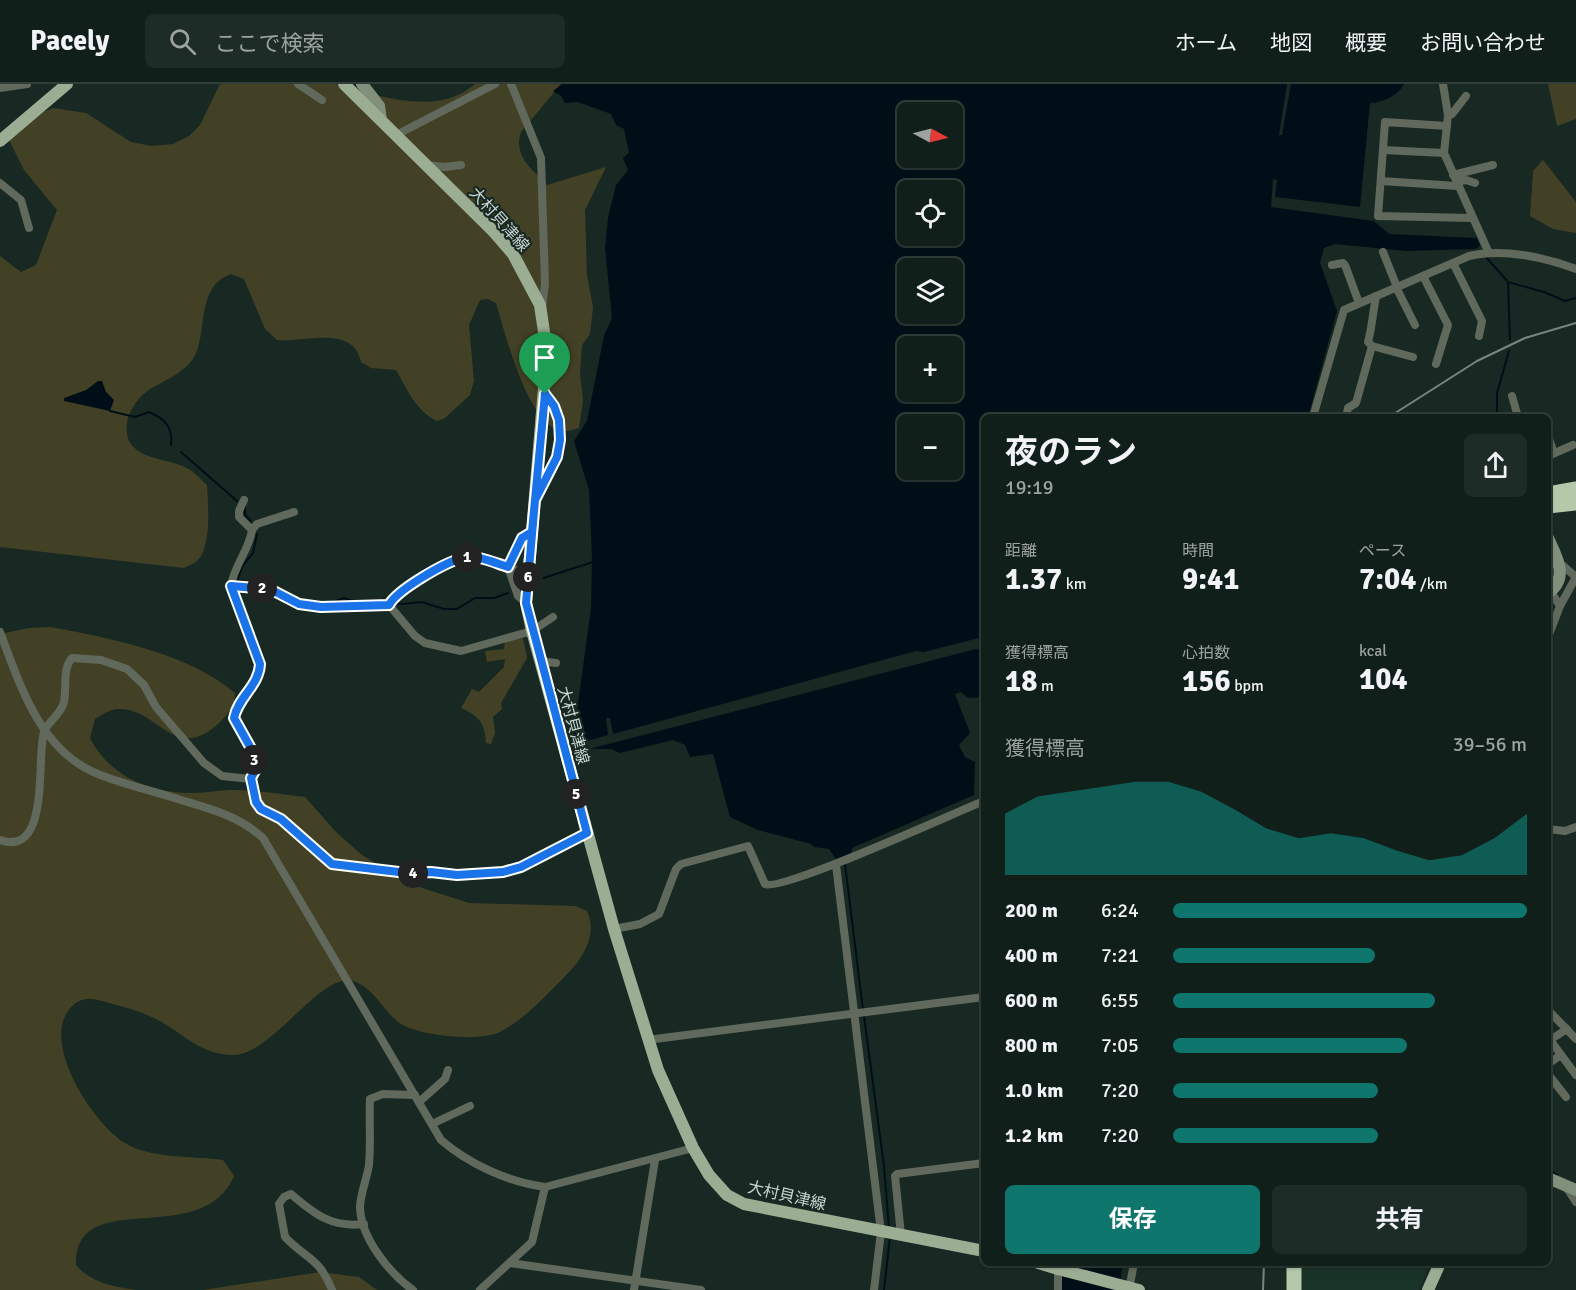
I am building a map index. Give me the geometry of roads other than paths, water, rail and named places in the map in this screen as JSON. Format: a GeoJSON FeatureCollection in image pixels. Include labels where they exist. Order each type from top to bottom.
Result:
{"type":"FeatureCollection","features":[{"type":"Feature","properties":{"kind":"highway"},"geometry":{"type":"LineString","coordinates":[[1551,493],[1576,489]]}},
{"type":"Feature","properties":{"kind":"highway"},"geometry":{"type":"LineString","coordinates":[[1551,506],[1576,503]]}},
{"type":"Feature","properties":{"kind":"highway"},"geometry":{"type":"LineString","coordinates":[[1294,1266],[1294,1290]]}},
{"type":"Feature","properties":{"kind":"main road"},"geometry":{"type":"LineString","coordinates":[[0,141],[67,84]]}},
{"type":"Feature","properties":{"kind":"main road","name":"大村貝津線"},"geometry":{"type":"LineString","coordinates":[[344,84],[513,254],[541,311],[547,352],[545,394],[526,603],[587,833],[647,1040],[693,1148],[709,1175],[727,1196],[744,1204],[981,1250]]}},
{"type":"Feature","properties":{"kind":"main road"},"geometry":{"type":"LineString","coordinates":[[1058,1266],[1139,1290]]}},
{"type":"Feature","properties":{"kind":"main road"},"geometry":{"type":"LineString","coordinates":[[1428,1290],[1439,1266]]}},
{"type":"Feature","properties":{"kind":"street"},"geometry":{"type":"LineString","coordinates":[[0,88],[27,84]]}},
{"type":"Feature","properties":{"kind":"street"},"geometry":{"type":"LineString","coordinates":[[298,84],[322,100]]}},
{"type":"Feature","properties":{"kind":"street"},"geometry":{"type":"LineString","coordinates":[[362,84],[379,106],[381,120]]}},
{"type":"Feature","properties":{"kind":"street"},"geometry":{"type":"LineString","coordinates":[[396,135],[495,84]]}},
{"type":"Feature","properties":{"kind":"street"},"geometry":{"type":"LineString","coordinates":[[511,84],[541,158],[545,284],[541,311]]}},
{"type":"Feature","properties":{"kind":"street"},"geometry":{"type":"LineString","coordinates":[[1443,84],[1448,114],[1444,153],[1488,251]]}},
{"type":"Feature","properties":{"kind":"street"},"geometry":{"type":"LineString","coordinates":[[1448,114],[1452,114],[1466,96]]}},
{"type":"Feature","properties":{"kind":"street"},"geometry":{"type":"LineString","coordinates":[[1447,126],[1385,122],[1378,216],[1472,219]]}},
{"type":"Feature","properties":{"kind":"street"},"geometry":{"type":"LineString","coordinates":[[1383,150],[1444,153]]}},
{"type":"Feature","properties":{"kind":"street"},"geometry":{"type":"LineString","coordinates":[[424,164],[445,167],[461,165]]}},
{"type":"Feature","properties":{"kind":"street"},"geometry":{"type":"LineString","coordinates":[[1455,181],[1493,165]]}},
{"type":"Feature","properties":{"kind":"street"},"geometry":{"type":"LineString","coordinates":[[1381,181],[1466,180],[1475,183]]}},
{"type":"Feature","properties":{"kind":"street"},"geometry":{"type":"LineString","coordinates":[[0,183],[21,200],[29,228]]}},
{"type":"Feature","properties":{"kind":"street"},"geometry":{"type":"LineString","coordinates":[[1314,414],[1344,310],[1453,263],[1488,251],[1558,262],[1576,269]]}},
{"type":"Feature","properties":{"kind":"street"},"geometry":{"type":"LineString","coordinates":[[1383,252],[1415,325]]}},
{"type":"Feature","properties":{"kind":"street"},"geometry":{"type":"LineString","coordinates":[[1453,263],[1482,321],[1479,336]]}},
{"type":"Feature","properties":{"kind":"street"},"geometry":{"type":"LineString","coordinates":[[1332,265],[1345,265],[1359,303]]}},
{"type":"Feature","properties":{"kind":"street"},"geometry":{"type":"LineString","coordinates":[[1423,276],[1448,325],[1436,364]]}},
{"type":"Feature","properties":{"kind":"street"},"geometry":{"type":"LineString","coordinates":[[1376,296],[1368,342],[1372,346],[1413,357]]}},
{"type":"Feature","properties":{"kind":"street"},"geometry":{"type":"LineString","coordinates":[[1347,414],[1348,408],[1356,403],[1372,346]]}},
{"type":"Feature","properties":{"kind":"street"},"geometry":{"type":"LineString","coordinates":[[535,500],[557,457],[560,440],[557,413],[545,394]]}},
{"type":"Feature","properties":{"kind":"street"},"geometry":{"type":"LineString","coordinates":[[1512,396],[1517,414]]}},
{"type":"Feature","properties":{"kind":"street"},"geometry":{"type":"LineString","coordinates":[[1551,454],[1573,445]]}},
{"type":"Feature","properties":{"kind":"street"},"geometry":{"type":"LineString","coordinates":[[244,500],[239,517],[252,530]]}},
{"type":"Feature","properties":{"kind":"street"},"geometry":{"type":"LineString","coordinates":[[294,512],[257,524],[252,530],[249,547],[235,568],[231,586],[260,664],[259,676],[235,708],[234,718],[253,752],[256,769],[251,778],[256,802],[261,809],[281,819],[332,864],[457,875],[503,872],[521,867],[587,833]]}},
{"type":"Feature","properties":{"kind":"street"},"geometry":{"type":"LineString","coordinates":[[526,603],[518,596],[508,569],[522,538],[532,532]]}},
{"type":"Feature","properties":{"kind":"street"},"geometry":{"type":"LineString","coordinates":[[1551,544],[1560,563],[1576,577],[1560,606],[1551,629]]}},
{"type":"Feature","properties":{"kind":"street"},"geometry":{"type":"LineString","coordinates":[[231,586],[270,589],[299,604],[321,607],[390,602],[416,581],[464,557],[508,569],[528,569]]}},
{"type":"Feature","properties":{"kind":"street"},"geometry":{"type":"LineString","coordinates":[[1551,590],[1560,578],[1560,563]]}},
{"type":"Feature","properties":{"kind":"street"},"geometry":{"type":"LineString","coordinates":[[1551,595],[1560,606]]}},
{"type":"Feature","properties":{"kind":"street"},"geometry":{"type":"LineString","coordinates":[[390,602],[415,636],[425,643],[447,650],[471,650],[499,639],[532,631],[553,617]]}},
{"type":"Feature","properties":{"kind":"street"},"geometry":{"type":"LineString","coordinates":[[0,632],[24,694],[44,730],[70,757],[97,774],[222,812],[247,824],[262,838],[345,973],[441,1140],[462,1156],[523,1184],[545,1187],[655,1160],[693,1148]]}},
{"type":"Feature","properties":{"kind":"street"},"geometry":{"type":"LineString","coordinates":[[0,840],[15,842],[21,838],[30,831],[36,816],[44,730],[63,707],[67,663],[72,658],[101,660],[127,669],[144,685],[156,707],[204,763],[222,776],[251,778]]}},
{"type":"Feature","properties":{"kind":"street"},"geometry":{"type":"LineString","coordinates":[[540,661],[556,663]]}},
{"type":"Feature","properties":{"kind":"street"},"geometry":{"type":"LineString","coordinates":[[615,929],[640,924],[659,914],[676,869],[681,864],[741,846],[748,846],[765,884],[769,887],[837,864],[981,802]]}},
{"type":"Feature","properties":{"kind":"street"},"geometry":{"type":"LineString","coordinates":[[1551,829],[1565,831],[1576,827]]}},
{"type":"Feature","properties":{"kind":"street"},"geometry":{"type":"LineString","coordinates":[[837,864],[890,1233]]}},
{"type":"Feature","properties":{"kind":"street"},"geometry":{"type":"LineString","coordinates":[[647,1040],[981,997]]}},
{"type":"Feature","properties":{"kind":"street"},"geometry":{"type":"LineString","coordinates":[[1551,1013],[1576,1039]]}},
{"type":"Feature","properties":{"kind":"street"},"geometry":{"type":"LineString","coordinates":[[1551,1039],[1567,1029]]}},
{"type":"Feature","properties":{"kind":"street"},"geometry":{"type":"LineString","coordinates":[[1551,1041],[1576,1075]]}},
{"type":"Feature","properties":{"kind":"street"},"geometry":{"type":"LineString","coordinates":[[1551,1063],[1561,1055]]}},
{"type":"Feature","properties":{"kind":"street"},"geometry":{"type":"LineString","coordinates":[[413,1290],[403,1283],[379,1255],[364,1224],[360,1202],[369,1162],[370,1100],[383,1094],[417,1099],[445,1079],[448,1070]]}},
{"type":"Feature","properties":{"kind":"street"},"geometry":{"type":"LineString","coordinates":[[1551,1078],[1566,1097]]}},
{"type":"Feature","properties":{"kind":"street"},"geometry":{"type":"LineString","coordinates":[[432,1124],[470,1106]]}},
{"type":"Feature","properties":{"kind":"street"},"geometry":{"type":"LineString","coordinates":[[635,1285],[655,1160]]}},
{"type":"Feature","properties":{"kind":"street"},"geometry":{"type":"LineString","coordinates":[[874,1290],[890,1233],[895,1176],[981,1163]]}},
{"type":"Feature","properties":{"kind":"street"},"geometry":{"type":"LineString","coordinates":[[1551,1179],[1570,1187],[1576,1203]]}},
{"type":"Feature","properties":{"kind":"street"},"geometry":{"type":"LineString","coordinates":[[480,1290],[532,1242],[545,1187]]}},
{"type":"Feature","properties":{"kind":"street"},"geometry":{"type":"LineString","coordinates":[[332,1290],[326,1275],[315,1260],[285,1237],[279,1204],[291,1194],[318,1217],[334,1223],[364,1224]]}},
{"type":"Feature","properties":{"kind":"street"},"geometry":{"type":"LineString","coordinates":[[510,1263],[635,1285],[701,1290]]}},
{"type":"Feature","properties":{"kind":"street"},"geometry":{"type":"LineString","coordinates":[[1058,1266],[1058,1290]]}},
{"type":"Feature","properties":{"kind":"street"},"geometry":{"type":"LineString","coordinates":[[1129,1290],[1133,1266]]}},
{"type":"Feature","properties":{"kind":"waterway"},"geometry":{"type":"LineString","coordinates":[[1486,257],[1508,282],[1544,292],[1565,301],[1576,298]]}},
{"type":"Feature","properties":{"kind":"waterway"},"geometry":{"type":"LineString","coordinates":[[1508,283],[1510,340]]}},
{"type":"Feature","properties":{"kind":"waterway"},"geometry":{"type":"LineString","coordinates":[[1497,414],[1497,393],[1509,351]]}},
{"type":"Feature","properties":{"kind":"waterway"},"geometry":{"type":"LineString","coordinates":[[110,411],[135,417],[149,412],[155,415],[167,424],[171,433],[171,445]]}},
{"type":"Feature","properties":{"kind":"waterway"},"geometry":{"type":"LineString","coordinates":[[181,452],[237,501]]}},
{"type":"Feature","properties":{"kind":"waterway"},"geometry":{"type":"LineString","coordinates":[[245,506],[245,515],[251,521]]}},
{"type":"Feature","properties":{"kind":"waterway"},"geometry":{"type":"LineString","coordinates":[[257,534],[253,553],[243,565],[237,581],[271,585]]}},
{"type":"Feature","properties":{"kind":"waterway"},"geometry":{"type":"LineString","coordinates":[[534,581],[593,562]]}},
{"type":"Feature","properties":{"kind":"waterway"},"geometry":{"type":"LineString","coordinates":[[394,603],[422,602],[444,609],[457,609],[475,598],[494,598],[508,593]]}},
{"type":"Feature","properties":{"kind":"waterway"},"geometry":{"type":"LineString","coordinates":[[297,599],[329,603],[344,598],[355,602],[383,601]]}},
{"type":"Feature","properties":{"kind":"waterway"},"geometry":{"type":"LineString","coordinates":[[845,864],[863,1010]]}},
{"type":"Feature","properties":{"kind":"waterway"},"geometry":{"type":"LineString","coordinates":[[864,1016],[884,1166],[889,1228]]}},
{"type":"Feature","properties":{"kind":"waterway"},"geometry":{"type":"LineString","coordinates":[[1551,1171],[1557,1175]]}},
{"type":"Feature","properties":{"kind":"waterway"},"geometry":{"type":"LineString","coordinates":[[884,1290],[890,1236]]}},
{"type":"Feature","properties":{"kind":"railway"},"geometry":{"type":"LineString","coordinates":[[1394,414],[1477,361],[1525,338],[1576,323]]}},
{"type":"Feature","properties":{"kind":"railway"},"geometry":{"type":"LineString","coordinates":[[1263,1290],[1264,1266]]}}]}
